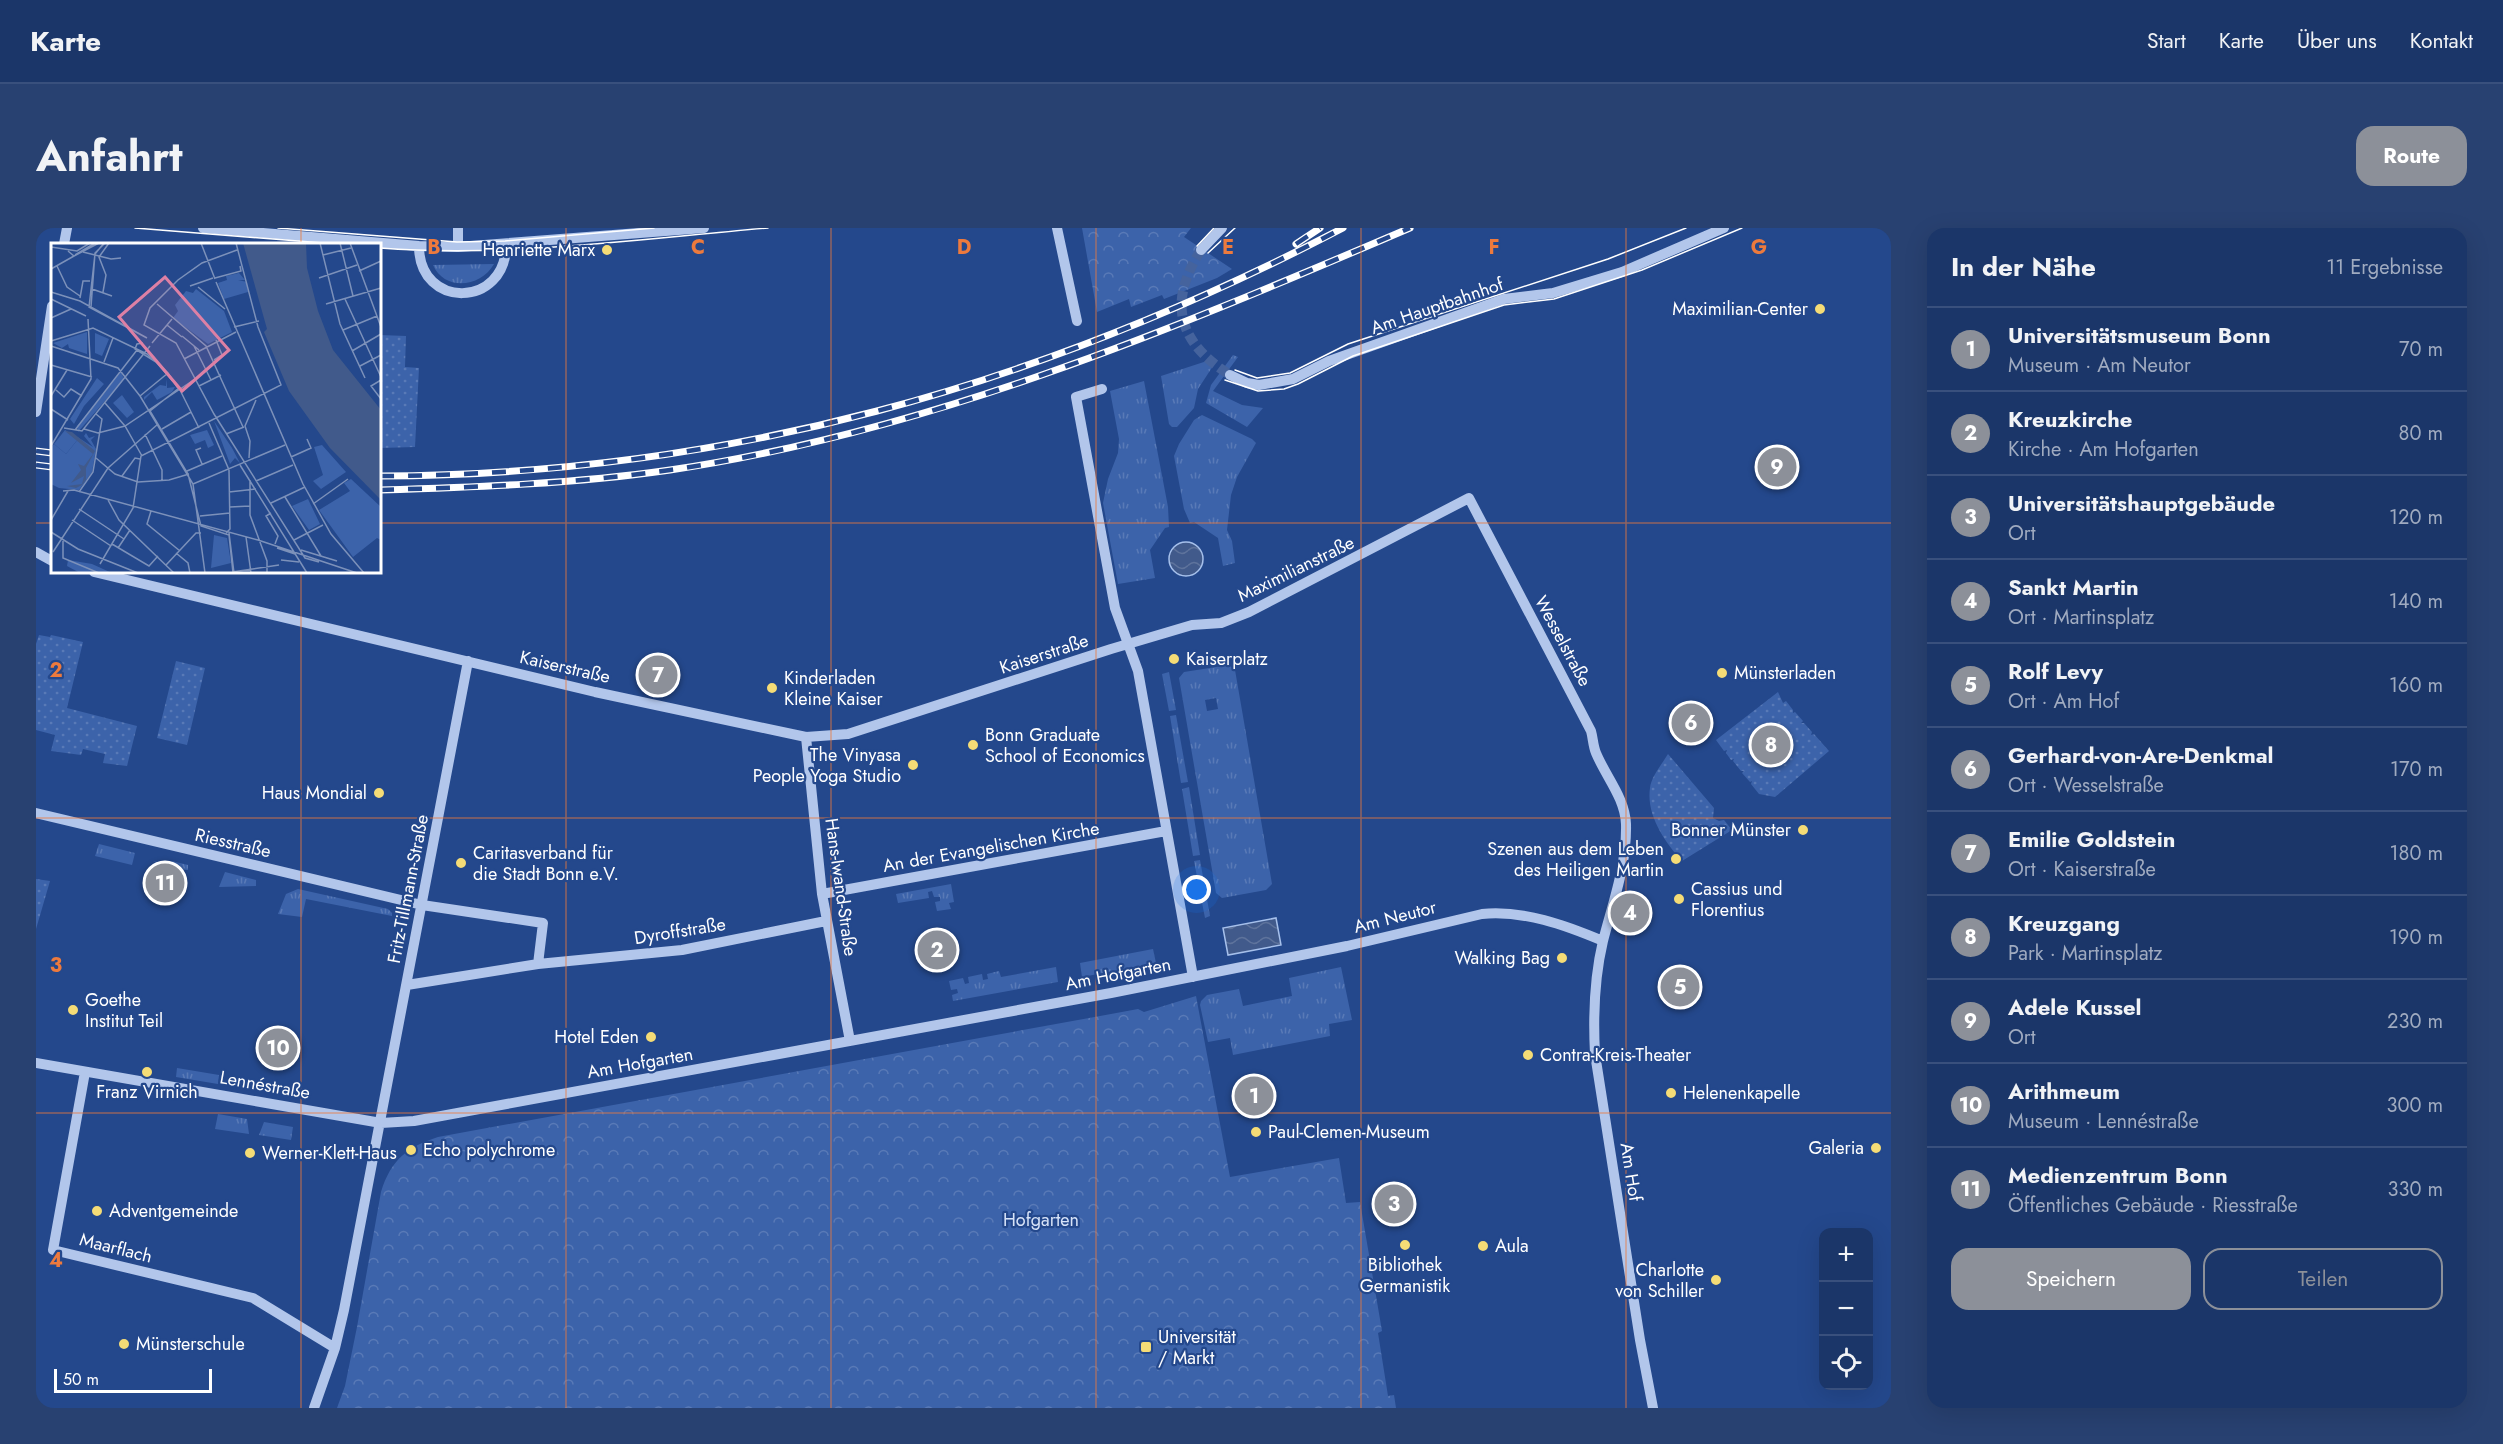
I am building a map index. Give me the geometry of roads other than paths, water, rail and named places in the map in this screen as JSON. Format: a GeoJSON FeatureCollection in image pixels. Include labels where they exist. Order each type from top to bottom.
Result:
{"type":"FeatureCollection","features":[{"type":"Feature","properties":{"kind":"street"},"geometry":{"type":"LineString","coordinates":[[64,243],[67,228]]}},
{"type":"Feature","properties":{"kind":"street"},"geometry":{"type":"LineString","coordinates":[[203,228],[419,246],[458,247],[704,228]]}},
{"type":"Feature","properties":{"kind":"street"},"geometry":{"type":"LineString","coordinates":[[458,228],[458,247]]}},
{"type":"Feature","properties":{"kind":"street"},"geometry":{"type":"LineString","coordinates":[[1057,228],[1077,321]]}},
{"type":"Feature","properties":{"kind":"street"},"geometry":{"type":"LineString","coordinates":[[1201,250],[1222,228]]}},
{"type":"Feature","properties":{"kind":"street","name":"Am Hauptbahnhof"},"geometry":{"type":"LineString","coordinates":[[1230,375],[1247,383],[1259,385],[1293,380],[1329,361],[1504,299],[1553,293],[1622,272],[1724,228]]}},
{"type":"Feature","properties":{"kind":"street"},"geometry":{"type":"LineString","coordinates":[[419,246],[420,261],[426,277],[435,285],[446,290],[468,293],[487,286],[495,279],[504,260],[506,245]]}},
{"type":"Feature","properties":{"kind":"street"},"geometry":{"type":"LineString","coordinates":[[36,412],[51,313]]}},
{"type":"Feature","properties":{"kind":"street"},"geometry":{"type":"LineString","coordinates":[[1102,389],[1076,397],[1115,608],[1138,671],[1194,977]]}},
{"type":"Feature","properties":{"kind":"street","name":"Maximilianstraße"},"geometry":{"type":"LineString","coordinates":[[1129,644],[1192,625],[1221,623],[1249,612],[1469,498]]}},
{"type":"Feature","properties":{"kind":"street","name":"Wesselstraße"},"geometry":{"type":"LineString","coordinates":[[1469,498],[1592,731],[1595,751],[1622,802]]}},
{"type":"Feature","properties":{"kind":"street"},"geometry":{"type":"LineString","coordinates":[[36,552],[51,560]]}},
{"type":"Feature","properties":{"kind":"street"},"geometry":{"type":"LineString","coordinates":[[36,558],[51,561]]}},
{"type":"Feature","properties":{"kind":"street","name":"Kaiserstraße"},"geometry":{"type":"LineString","coordinates":[[98,573],[595,692],[806,737],[848,734],[1129,644]]}},
{"type":"Feature","properties":{"kind":"street","name":"Fritz-Tillmann-Straße"},"geometry":{"type":"LineString","coordinates":[[381,1122],[468,661]]}},
{"type":"Feature","properties":{"kind":"street","name":"Hans-Iwand-Straße"},"geometry":{"type":"LineString","coordinates":[[806,737],[822,894],[850,1041]]}},
{"type":"Feature","properties":{"kind":"street","name":"Am Hof"},"geometry":{"type":"LineString","coordinates":[[1622,802],[1626,823],[1624,855],[1619,887],[1603,941],[1593,1010],[1595,1054],[1640,1340],[1653,1408]]}},
{"type":"Feature","properties":{"kind":"street","name":"Riesstraße"},"geometry":{"type":"LineString","coordinates":[[36,813],[422,905]]}},
{"type":"Feature","properties":{"kind":"street","name":"An der Evangelischen Kirche"},"geometry":{"type":"LineString","coordinates":[[822,894],[1166,831]]}},
{"type":"Feature","properties":{"kind":"street"},"geometry":{"type":"LineString","coordinates":[[422,905],[543,923],[538,964]]}},
{"type":"Feature","properties":{"kind":"street","name":"Am Neutor"},"geometry":{"type":"LineString","coordinates":[[1194,977],[1347,946],[1482,914],[1503,912],[1566,926],[1603,941]]}},
{"type":"Feature","properties":{"kind":"street","name":"Dyroffstraße"},"geometry":{"type":"LineString","coordinates":[[407,985],[538,964],[682,950],[826,921]]}},
{"type":"Feature","properties":{"kind":"street","name":"Am Hofgarten"},"geometry":{"type":"LineString","coordinates":[[381,1122],[414,1121],[1194,977]]}},
{"type":"Feature","properties":{"kind":"street","name":"Lennéstraße"},"geometry":{"type":"LineString","coordinates":[[36,1063],[381,1122]]}},
{"type":"Feature","properties":{"kind":"street","name":"Maarflach"},"geometry":{"type":"LineString","coordinates":[[85,1072],[53,1250],[253,1298],[335,1348]]}},
{"type":"Feature","properties":{"kind":"street"},"geometry":{"type":"LineString","coordinates":[[314,1408],[335,1348],[381,1122]]}},
{"type":"Feature","properties":{"kind":"water"},"geometry":{"type":"Polygon","coordinates":[[[1186,542],[1198,547],[1203,559],[1198,571],[1186,576],[1174,571],[1169,559],[1174,547],[1186,542]]]}},
{"type":"Feature","properties":{"kind":"water"},"geometry":{"type":"Polygon","coordinates":[[[1276,918],[1281,945],[1228,955],[1223,928],[1276,918]]]}},
{"type":"Feature","properties":{"kind":"tunnel"},"geometry":{"type":"LineString","coordinates":[[1201,250],[1190,269],[1184,287],[1183,320],[1189,335],[1199,349],[1230,375]]}},
{"type":"Feature","properties":{"kind":"tram line"},"geometry":{"type":"LineString","coordinates":[[135,228],[323,243]]}},
{"type":"Feature","properties":{"kind":"tram line"},"geometry":{"type":"LineString","coordinates":[[278,228],[457,242],[505,241],[654,228]]}},
{"type":"Feature","properties":{"kind":"tram line"},"geometry":{"type":"LineString","coordinates":[[381,248],[476,251],[525,249],[768,228]]}},
{"type":"Feature","properties":{"kind":"tram line"},"geometry":{"type":"LineString","coordinates":[[1197,246],[1214,228]]}},
{"type":"Feature","properties":{"kind":"tram line"},"geometry":{"type":"LineString","coordinates":[[1208,253],[1235,228]]}},
{"type":"Feature","properties":{"kind":"tram line"},"geometry":{"type":"LineString","coordinates":[[1235,370],[1257,378],[1290,373],[1348,344],[1608,259],[1686,228]]}},
{"type":"Feature","properties":{"kind":"tram line"},"geometry":{"type":"LineString","coordinates":[[1225,380],[1258,391],[1284,389],[1353,356],[1504,305],[1554,299],[1642,270],[1742,228]]}},
{"type":"Feature","properties":{"kind":"railway"},"geometry":{"type":"LineString","coordinates":[[1296,244],[1320,228]]}},
{"type":"Feature","properties":{"kind":"railway"},"geometry":{"type":"LineString","coordinates":[[381,476],[508,472],[633,459],[755,439],[876,411],[995,376],[1112,334],[1228,284],[1343,228]]}},
{"type":"Feature","properties":{"kind":"railway"},"geometry":{"type":"LineString","coordinates":[[381,490],[525,484],[634,475],[766,453],[861,430],[955,404],[1047,373],[1230,304],[1410,228]]}},
{"type":"Feature","properties":{"kind":"railway"},"geometry":{"type":"LineString","coordinates":[[36,451],[51,453]]}},
{"type":"Feature","properties":{"kind":"railway"},"geometry":{"type":"LineString","coordinates":[[36,465],[51,467]]}},
{"type":"Feature","properties":{"kind":"place","name":"Henriette Marx"},"geometry":{"type":"Point","coordinates":[607,250]}},
{"type":"Feature","properties":{"kind":"place","name":"Maximilian-Center"},"geometry":{"type":"Point","coordinates":[1820,309]}},
{"type":"Feature","properties":{"kind":"place","name":"Adele Kussel"},"geometry":{"type":"Point","coordinates":[1777,467]}},
{"type":"Feature","properties":{"kind":"place","name":"Kaiserplatz"},"geometry":{"type":"Point","coordinates":[1174,659]}},
{"type":"Feature","properties":{"kind":"place","name":"Münsterladen"},"geometry":{"type":"Point","coordinates":[1722,673]}},
{"type":"Feature","properties":{"kind":"place","name":"Emilie Goldstein"},"geometry":{"type":"Point","coordinates":[658,675]}},
{"type":"Feature","properties":{"kind":"place","name":"Kinderladen Kleine Kaiser"},"geometry":{"type":"Point","coordinates":[772,688]}},
{"type":"Feature","properties":{"kind":"place","name":"Gerhard-von-Are-Denkmal"},"geometry":{"type":"Point","coordinates":[1691,723]}},
{"type":"Feature","properties":{"kind":"place","name":"Bonn Graduate School of Economics"},"geometry":{"type":"Point","coordinates":[973,745]}},
{"type":"Feature","properties":{"kind":"place","name":"Kreuzgang"},"geometry":{"type":"Point","coordinates":[1771,745]}},
{"type":"Feature","properties":{"kind":"place","name":"The Vinyasa People Yoga Studio"},"geometry":{"type":"Point","coordinates":[913,765]}},
{"type":"Feature","properties":{"kind":"place","name":"Haus Mondial"},"geometry":{"type":"Point","coordinates":[379,793]}},
{"type":"Feature","properties":{"kind":"place","name":"Bonner Münster"},"geometry":{"type":"Point","coordinates":[1803,830]}},
{"type":"Feature","properties":{"kind":"place","name":"Szenen aus dem Leben des Heiligen Martin"},"geometry":{"type":"Point","coordinates":[1676,859]}},
{"type":"Feature","properties":{"kind":"place","name":"Caritasverband für die Stadt Bonn e.V."},"geometry":{"type":"Point","coordinates":[461,863]}},
{"type":"Feature","properties":{"kind":"place","name":"Medienzentrum Bonn"},"geometry":{"type":"Point","coordinates":[165,883]}},
{"type":"Feature","properties":{"kind":"place","name":"Cassius und Florentius"},"geometry":{"type":"Point","coordinates":[1679,899]}},
{"type":"Feature","properties":{"kind":"place","name":"Sankt Martin"},"geometry":{"type":"Point","coordinates":[1630,913]}},
{"type":"Feature","properties":{"kind":"place","name":"Kreuzkirche"},"geometry":{"type":"Point","coordinates":[937,950]}},
{"type":"Feature","properties":{"kind":"place","name":"Walking Bag"},"geometry":{"type":"Point","coordinates":[1562,958]}},
{"type":"Feature","properties":{"kind":"place","name":"Rolf Levy"},"geometry":{"type":"Point","coordinates":[1680,987]}},
{"type":"Feature","properties":{"kind":"place","name":"Goethe Institut Teil"},"geometry":{"type":"Point","coordinates":[73,1010]}},
{"type":"Feature","properties":{"kind":"place","name":"Hotel Eden"},"geometry":{"type":"Point","coordinates":[651,1037]}},
{"type":"Feature","properties":{"kind":"place","name":"Arithmeum"},"geometry":{"type":"Point","coordinates":[278,1048]}},
{"type":"Feature","properties":{"kind":"place","name":"Contra-Kreis-Theater"},"geometry":{"type":"Point","coordinates":[1528,1055]}},
{"type":"Feature","properties":{"kind":"place","name":"Franz Virnich"},"geometry":{"type":"Point","coordinates":[147,1072]}},
{"type":"Feature","properties":{"kind":"place","name":"Helenenkapelle"},"geometry":{"type":"Point","coordinates":[1671,1093]}},
{"type":"Feature","properties":{"kind":"place","name":"Universitätsmuseum Bonn"},"geometry":{"type":"Point","coordinates":[1254,1096]}},
{"type":"Feature","properties":{"kind":"place","name":"Paul-Clemen-Museum"},"geometry":{"type":"Point","coordinates":[1256,1132]}},
{"type":"Feature","properties":{"kind":"place","name":"Galeria"},"geometry":{"type":"Point","coordinates":[1876,1148]}},
{"type":"Feature","properties":{"kind":"place","name":"Echo polychrome"},"geometry":{"type":"Point","coordinates":[411,1150]}},
{"type":"Feature","properties":{"kind":"place","name":"Werner-Klett-Haus"},"geometry":{"type":"Point","coordinates":[250,1153]}},
{"type":"Feature","properties":{"kind":"place","name":"Universitätshauptgebäude"},"geometry":{"type":"Point","coordinates":[1394,1204]}},
{"type":"Feature","properties":{"kind":"place","name":"Adventgemeinde"},"geometry":{"type":"Point","coordinates":[97,1211]}},
{"type":"Feature","properties":{"kind":"place","name":"Bibliothek Germanistik"},"geometry":{"type":"Point","coordinates":[1405,1245]}},
{"type":"Feature","properties":{"kind":"place","name":"Aula"},"geometry":{"type":"Point","coordinates":[1483,1246]}},
{"type":"Feature","properties":{"kind":"place","name":"Charlotte von Schiller"},"geometry":{"type":"Point","coordinates":[1716,1280]}},
{"type":"Feature","properties":{"kind":"place","name":"Münsterschule"},"geometry":{"type":"Point","coordinates":[124,1344]}},
{"type":"Feature","properties":{"kind":"place","name":"Universität / Markt"},"geometry":{"type":"Point","coordinates":[1146,1347]}},
{"type":"Feature","properties":{"kind":"park label","name":"Hofgarten"},"geometry":{"type":"Point","coordinates":[1041,1220]}}]}
